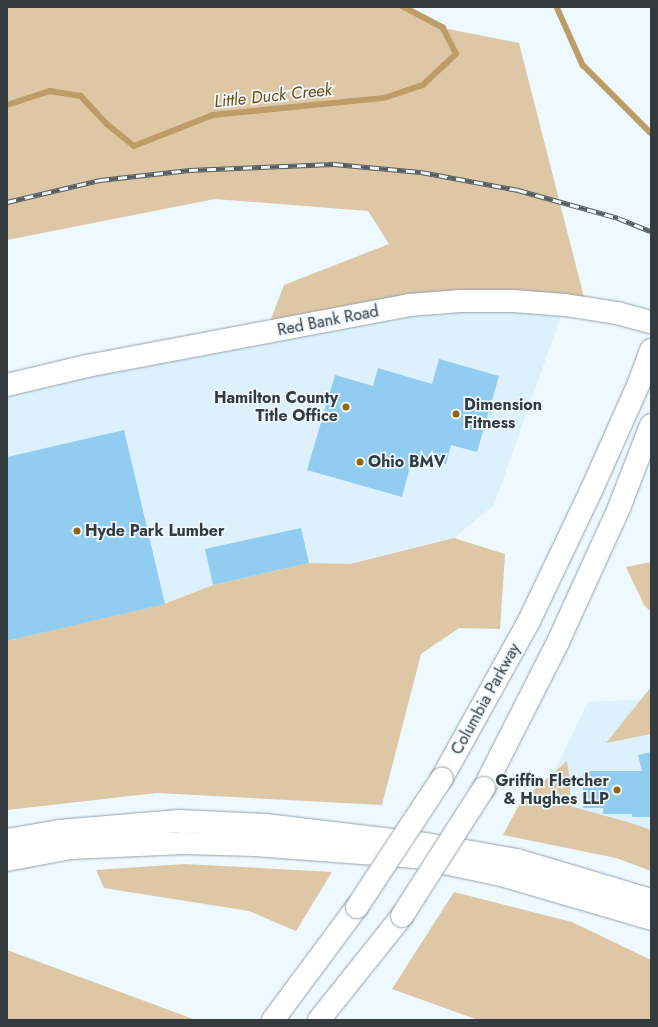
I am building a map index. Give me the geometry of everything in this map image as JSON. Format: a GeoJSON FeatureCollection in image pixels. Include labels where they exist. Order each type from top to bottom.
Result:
{"type":"FeatureCollection","features":[{"type":"Feature","properties":{"kind":"main road","name":"Red Bank Road"},"geometry":{"type":"LineString","coordinates":[[7,385],[87,366],[409,305],[461,301],[513,301],[565,305],[617,314],[651,322]]}},
{"type":"Feature","properties":{"kind":"main road","name":"Columbia Parkway"},"geometry":{"type":"LineString","coordinates":[[273,1020],[357,907],[442,778],[529,622],[591,491],[639,384],[651,350]]}},
{"type":"Feature","properties":{"kind":"main road"},"geometry":{"type":"LineString","coordinates":[[336,1020],[484,788],[558,642],[619,508],[651,425]]}},
{"type":"Feature","properties":{"kind":"main road"},"geometry":{"type":"LineString","coordinates":[[7,840],[59,831],[179,821],[265,825],[426,844],[517,860],[651,900]]}},
{"type":"Feature","properties":{"kind":"main road"},"geometry":{"type":"LineString","coordinates":[[7,860],[71,848],[184,843],[255,845],[416,857],[501,875],[651,919]]}},
{"type":"Feature","properties":{"kind":"main road"},"geometry":{"type":"LineString","coordinates":[[319,1020],[402,916]]}},
{"type":"Feature","properties":{"kind":"shaded area"},"geometry":{"type":"Polygon","coordinates":[[[7,7],[403,7],[443,28],[519,43],[587,309],[513,301],[266,332],[284,285],[389,244],[368,211],[215,199],[7,240],[7,7]]]}},
{"type":"Feature","properties":{"kind":"shaded area"},"geometry":{"type":"Polygon","coordinates":[[[409,305],[565,305],[494,505],[454,538],[350,564],[309,563],[213,585],[164,604],[7,641],[7,385],[409,305]]]}},
{"type":"Feature","properties":{"kind":"shaded area"},"geometry":{"type":"Polygon","coordinates":[[[454,538],[505,554],[500,629],[459,628],[421,654],[382,805],[157,793],[7,810],[7,641],[164,604],[213,585],[309,563],[350,564],[454,538]]]}},
{"type":"Feature","properties":{"kind":"shaded area"},"geometry":{"type":"Polygon","coordinates":[[[651,562],[651,612],[644,605],[626,567],[651,562]]]}},
{"type":"Feature","properties":{"kind":"shaded area"},"geometry":{"type":"Polygon","coordinates":[[[651,687],[651,734],[606,743],[651,687]]]}},
{"type":"Feature","properties":{"kind":"shaded area"},"geometry":{"type":"Polygon","coordinates":[[[651,699],[651,852],[538,805],[588,702],[651,699]]]}},
{"type":"Feature","properties":{"kind":"shaded area"},"geometry":{"type":"Polygon","coordinates":[[[567,761],[570,781],[570,806],[651,830],[651,871],[616,858],[503,835],[521,801],[567,761]]]}},
{"type":"Feature","properties":{"kind":"shaded area"},"geometry":{"type":"Polygon","coordinates":[[[185,864],[332,872],[296,931],[249,911],[104,888],[96,870],[185,864]]]}},
{"type":"Feature","properties":{"kind":"shaded area"},"geometry":{"type":"Polygon","coordinates":[[[454,892],[572,922],[651,960],[651,1020],[478,1020],[392,989],[454,892]]]}},
{"type":"Feature","properties":{"kind":"shaded area"},"geometry":{"type":"Polygon","coordinates":[[[7,950],[196,1020],[7,1020],[7,950]]]}},
{"type":"Feature","properties":{"kind":"building"},"geometry":{"type":"Polygon","coordinates":[[[439,359],[499,376],[477,452],[451,445],[446,464],[413,455],[402,497],[307,470],[335,375],[373,386],[378,368],[432,384],[439,359]]]}},
{"type":"Feature","properties":{"kind":"building","name":"Hyde Park Lumber"},"geometry":{"type":"Polygon","coordinates":[[[124,430],[165,604],[7,641],[7,457],[124,430]]]}},
{"type":"Feature","properties":{"kind":"building"},"geometry":{"type":"Polygon","coordinates":[[[301,528],[309,563],[213,585],[205,549],[301,528]]]}},
{"type":"Feature","properties":{"kind":"building","name":"Griffin Fletcher & Hughes LLP"},"geometry":{"type":"Polygon","coordinates":[[[651,752],[651,817],[632,817],[632,814],[603,814],[603,808],[583,808],[583,771],[642,771],[638,755],[651,752]]]}},
{"type":"Feature","properties":{"kind":"waterway","name":"Little Duck Creek"},"geometry":{"type":"LineString","coordinates":[[7,105],[50,91],[81,96],[107,124],[134,146],[213,115],[384,98],[423,85],[456,54],[443,28],[403,7]]}},
{"type":"Feature","properties":{"kind":"waterway"},"geometry":{"type":"LineString","coordinates":[[557,7],[583,65],[651,133]]}},
{"type":"Feature","properties":{"kind":"railway"},"geometry":{"type":"LineString","coordinates":[[7,202],[100,180],[189,170],[334,164],[421,172],[518,190],[618,218],[651,231]]}},
{"type":"Feature","properties":{"kind":"place","name":"Hamilton County Title Office"},"geometry":{"type":"Point","coordinates":[346,407]}},
{"type":"Feature","properties":{"kind":"place","name":"Dimension Fitness"},"geometry":{"type":"Point","coordinates":[456,414]}},
{"type":"Feature","properties":{"kind":"place","name":"Ohio BMV"},"geometry":{"type":"Point","coordinates":[360,462]}},
{"type":"Feature","properties":{"kind":"place","name":"Hyde Park Lumber"},"geometry":{"type":"Point","coordinates":[77,531]}},
{"type":"Feature","properties":{"kind":"place","name":"Griffin Fletcher & Hughes LLP"},"geometry":{"type":"Point","coordinates":[617,790]}}]}
